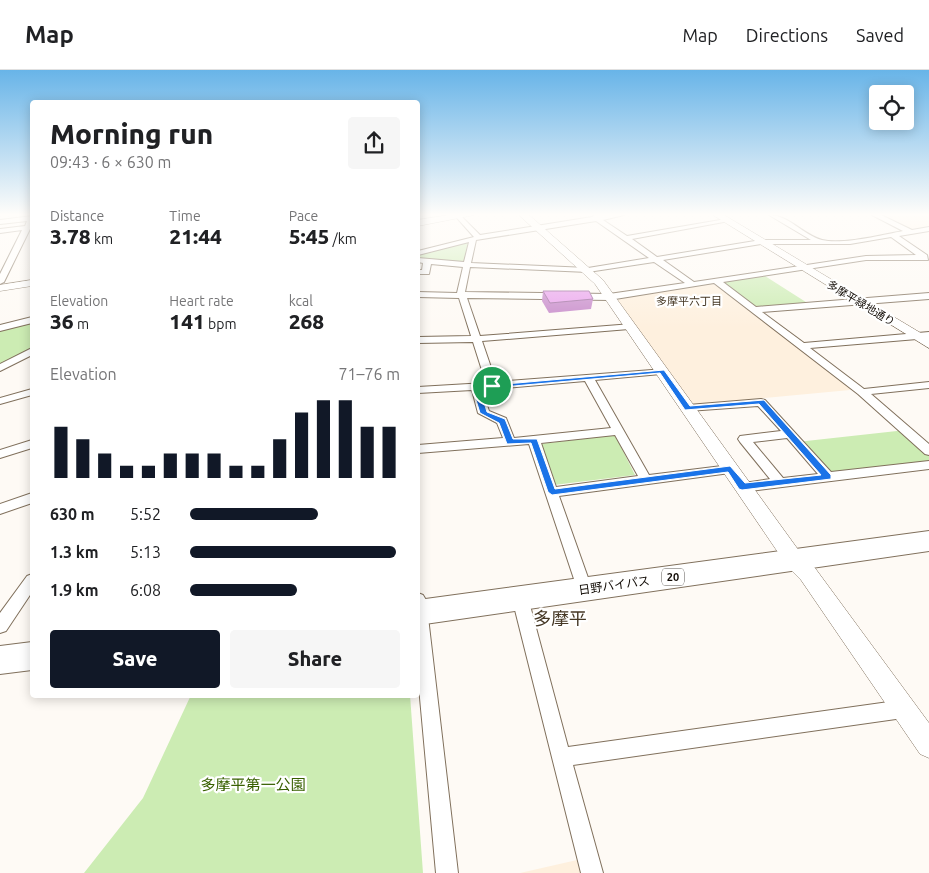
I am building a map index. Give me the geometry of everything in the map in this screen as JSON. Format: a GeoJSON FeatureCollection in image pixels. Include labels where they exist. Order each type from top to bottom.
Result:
{"type":"FeatureCollection","features":[{"type":"Feature","properties":{"kind":"highway","name":"日野バイパス"},"geometry":{"type":"LineString","coordinates":[[420,608],[520,598],[929,542]]}},
{"type":"Feature","properties":{"kind":"highway"},"geometry":{"type":"LineString","coordinates":[[0,660],[30,656]]}},
{"type":"Feature","properties":{"kind":"street"},"geometry":{"type":"LineString","coordinates":[[0,282],[16,252]]}},
{"type":"Feature","properties":{"kind":"street"},"geometry":{"type":"LineString","coordinates":[[472,252],[462,295],[492,386]]}},
{"type":"Feature","properties":{"kind":"street"},"geometry":{"type":"LineString","coordinates":[[567,252],[588,270],[609,297],[742,487],[795,561],[808,574],[929,746]]}},
{"type":"Feature","properties":{"kind":"street"},"geometry":{"type":"LineString","coordinates":[[647,252],[692,284]]}},
{"type":"Feature","properties":{"kind":"street"},"geometry":{"type":"LineString","coordinates":[[420,260],[468,265],[588,270],[696,252]]}},
{"type":"Feature","properties":{"kind":"street","name":"多摩平緑地通り"},"geometry":{"type":"LineString","coordinates":[[778,252],[929,344]]}},
{"type":"Feature","properties":{"kind":"street"},"geometry":{"type":"LineString","coordinates":[[420,295],[609,297],[866,258],[927,259]]}},
{"type":"Feature","properties":{"kind":"street"},"geometry":{"type":"LineString","coordinates":[[420,272],[426,272],[427,261]]}},
{"type":"Feature","properties":{"kind":"street"},"geometry":{"type":"LineString","coordinates":[[716,281],[862,392],[929,451]]}},
{"type":"Feature","properties":{"kind":"street"},"geometry":{"type":"LineString","coordinates":[[0,288],[30,283]]}},
{"type":"Feature","properties":{"kind":"street"},"geometry":{"type":"LineString","coordinates":[[755,310],[929,296]]}},
{"type":"Feature","properties":{"kind":"street"},"geometry":{"type":"LineString","coordinates":[[0,328],[30,320]]}},
{"type":"Feature","properties":{"kind":"street"},"geometry":{"type":"LineString","coordinates":[[420,340],[475,339],[629,326]]}},
{"type":"Feature","properties":{"kind":"street"},"geometry":{"type":"LineString","coordinates":[[802,346],[929,335]]}},
{"type":"Feature","properties":{"kind":"street"},"geometry":{"type":"LineString","coordinates":[[0,368],[30,351]]}},
{"type":"Feature","properties":{"kind":"street"},"geometry":{"type":"LineString","coordinates":[[420,390],[492,386],[661,371]]}},
{"type":"Feature","properties":{"kind":"street"},"geometry":{"type":"LineString","coordinates":[[589,378],[646,480]]}},
{"type":"Feature","properties":{"kind":"street"},"geometry":{"type":"LineString","coordinates":[[862,392],[929,384]]}},
{"type":"Feature","properties":{"kind":"street"},"geometry":{"type":"LineString","coordinates":[[476,387],[484,413],[502,421],[510,442]]}},
{"type":"Feature","properties":{"kind":"street"},"geometry":{"type":"LineString","coordinates":[[0,401],[30,393]]}},
{"type":"Feature","properties":{"kind":"street"},"geometry":{"type":"LineString","coordinates":[[688,408],[761,402],[828,477]]}},
{"type":"Feature","properties":{"kind":"street"},"geometry":{"type":"LineString","coordinates":[[420,449],[619,431]]}},
{"type":"Feature","properties":{"kind":"street"},"geometry":{"type":"LineString","coordinates":[[779,482],[744,439],[790,434]]}},
{"type":"Feature","properties":{"kind":"street"},"geometry":{"type":"LineString","coordinates":[[534,440],[584,589]]}},
{"type":"Feature","properties":{"kind":"street"},"geometry":{"type":"LineString","coordinates":[[0,454],[30,445]]}},
{"type":"Feature","properties":{"kind":"street"},"geometry":{"type":"LineString","coordinates":[[742,487],[929,465]]}},
{"type":"Feature","properties":{"kind":"street"},"geometry":{"type":"LineString","coordinates":[[552,492],[730,469]]}},
{"type":"Feature","properties":{"kind":"street"},"geometry":{"type":"LineString","coordinates":[[0,509],[30,499]]}},
{"type":"Feature","properties":{"kind":"street"},"geometry":{"type":"LineString","coordinates":[[0,626],[30,583]]}},
{"type":"Feature","properties":{"kind":"street"},"geometry":{"type":"LineString","coordinates":[[520,598],[592,873]]}},
{"type":"Feature","properties":{"kind":"street"},"geometry":{"type":"LineString","coordinates":[[420,626],[447,873]]}},
{"type":"Feature","properties":{"kind":"street"},"geometry":{"type":"LineString","coordinates":[[562,757],[903,708]]}},
{"type":"Feature","properties":{"kind":"shaded area"},"geometry":{"type":"Polygon","coordinates":[[[712,284],[718,286],[852,387],[850,390],[691,405],[617,301],[620,298],[712,284]]]}},
{"type":"Feature","properties":{"kind":"shaded area"},"geometry":{"type":"Polygon","coordinates":[[[577,860],[580,873],[520,873],[577,860]]]}},
{"type":"Feature","properties":{"kind":"green space"},"geometry":{"type":"Polygon","coordinates":[[[466,252],[464,263],[420,258],[420,254],[466,252]]]}},
{"type":"Feature","properties":{"kind":"green space"},"geometry":{"type":"Polygon","coordinates":[[[765,276],[809,304],[760,310],[722,282],[765,276]]]}},
{"type":"Feature","properties":{"kind":"green space"},"geometry":{"type":"Polygon","coordinates":[[[30,320],[30,352],[0,368],[0,328],[30,320]]]}},
{"type":"Feature","properties":{"kind":"green space"},"geometry":{"type":"Polygon","coordinates":[[[906,430],[929,451],[929,465],[828,477],[797,442],[906,430]]]}},
{"type":"Feature","properties":{"kind":"green space"},"geometry":{"type":"Polygon","coordinates":[[[615,435],[635,475],[554,485],[540,444],[615,435]]]}},
{"type":"Feature","properties":{"kind":"green space","name":"多摩平第一公園"},"geometry":{"type":"Polygon","coordinates":[[[190,698],[410,698],[423,873],[84,873],[143,798],[190,698]]]}},
{"type":"Feature","properties":{"kind":"building"},"geometry":{"type":"Polygon","coordinates":[[[543,291],[589,291],[593,299],[550,303],[543,291]]]}},
{"type":"Feature","properties":{"kind":"district","name":"多摩平六丁目"},"geometry":{"type":"Point","coordinates":[689,301]}},
{"type":"Feature","properties":{"kind":"district","name":"多摩平"},"geometry":{"type":"Point","coordinates":[560,618]}},
{"type":"Feature","properties":{"kind":"route"},"geometry":{"type":"LineString","coordinates":[[661,371],[688,408],[761,402],[828,477],[742,487],[730,469],[552,492],[534,440],[510,442],[502,421],[484,413],[476,387],[492,386],[661,371]]}}]}
